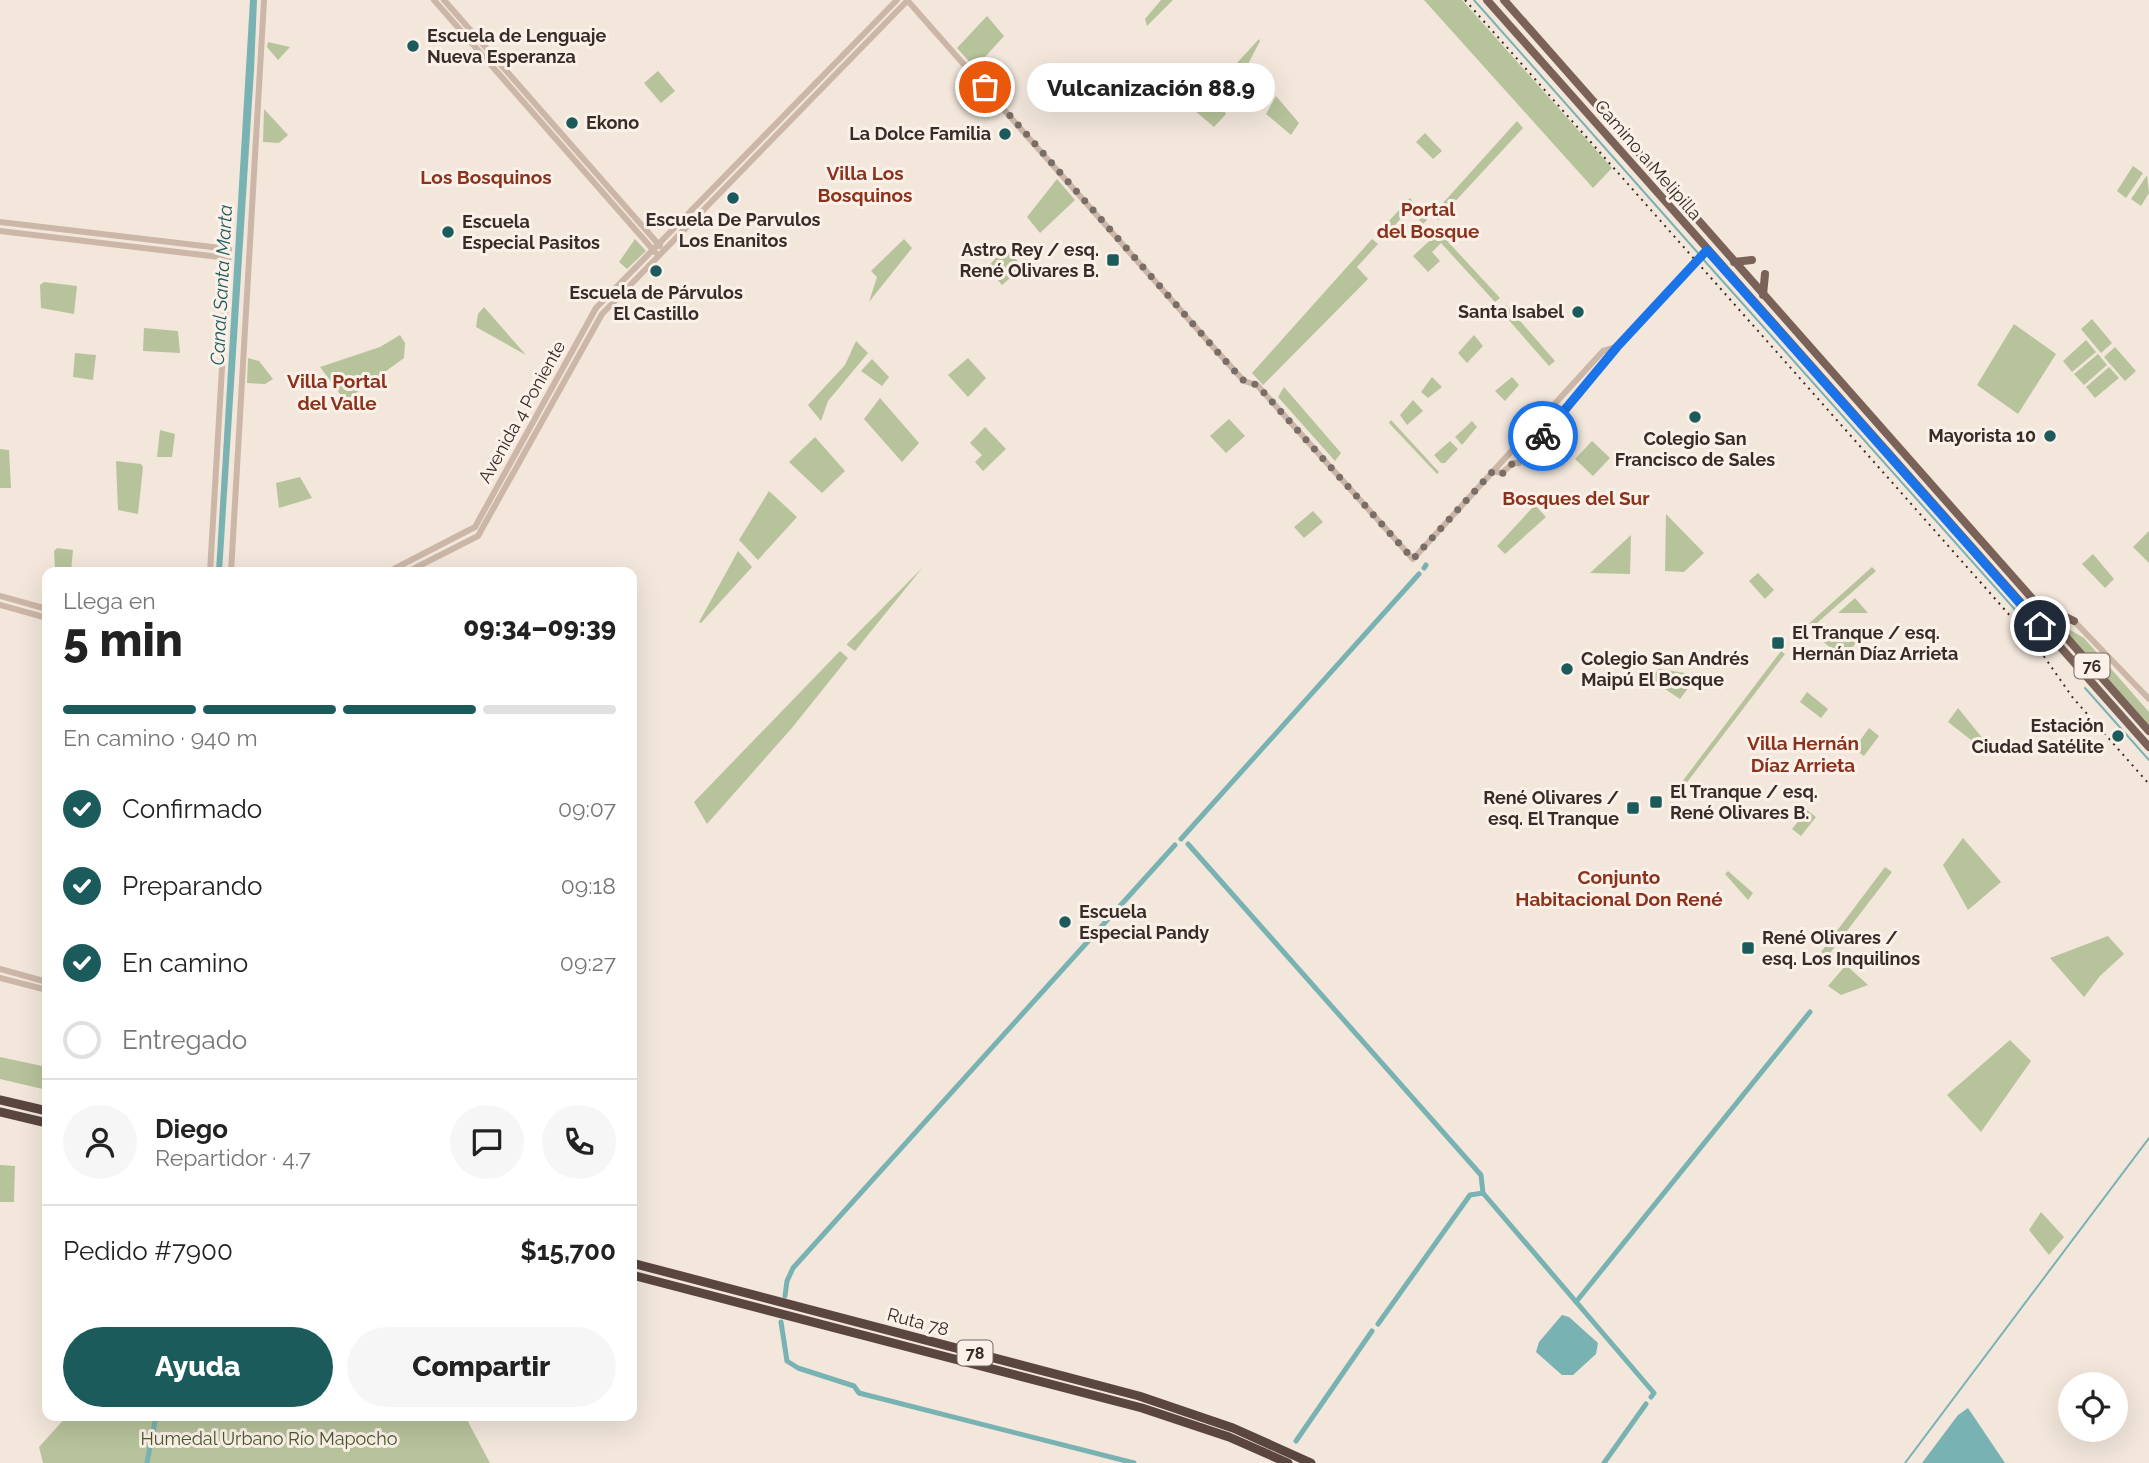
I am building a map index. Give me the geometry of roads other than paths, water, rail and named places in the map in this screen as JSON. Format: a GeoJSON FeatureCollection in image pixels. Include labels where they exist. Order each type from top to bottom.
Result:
{"type":"FeatureCollection","features":[{"type":"Feature","properties":{"kind":"highway"},"geometry":{"type":"LineString","coordinates":[[0,1101],[42,1110]]}},
{"type":"Feature","properties":{"kind":"highway"},"geometry":{"type":"LineString","coordinates":[[0,1112],[42,1122]]}},
{"type":"Feature","properties":{"kind":"highway","name":"Ruta 78"},"geometry":{"type":"LineString","coordinates":[[637,1264],[1129,1394],[1233,1428],[1311,1463]]}},
{"type":"Feature","properties":{"kind":"highway","name":"Ruta 78"},"geometry":{"type":"LineString","coordinates":[[637,1276],[1142,1408],[1229,1437],[1288,1463]]}},
{"type":"Feature","properties":{"kind":"main road","name":"Camino a Melipilla"},"geometry":{"type":"LineString","coordinates":[[1488,0],[1702,254],[1919,488],[2147,744]]}},
{"type":"Feature","properties":{"kind":"main road","name":"Camino a Melipilla"},"geometry":{"type":"LineString","coordinates":[[1504,0],[2149,731]]}},
{"type":"Feature","properties":{"kind":"main road"},"geometry":{"type":"LineString","coordinates":[[1734,262],[1752,260]]}},
{"type":"Feature","properties":{"kind":"main road"},"geometry":{"type":"LineString","coordinates":[[1763,295],[1765,274]]}},
{"type":"Feature","properties":{"kind":"main road"},"geometry":{"type":"LineString","coordinates":[[1908,476],[1918,468]]}},
{"type":"Feature","properties":{"kind":"main road"},"geometry":{"type":"LineString","coordinates":[[1919,488],[1928,480]]}},
{"type":"Feature","properties":{"kind":"main road"},"geometry":{"type":"LineString","coordinates":[[2035,602],[2074,621]]}},
{"type":"Feature","properties":{"kind":"main road"},"geometry":{"type":"LineString","coordinates":[[2055,612],[2065,605]]}},
{"type":"Feature","properties":{"kind":"street"},"geometry":{"type":"LineString","coordinates":[[231,567],[264,0]]}},
{"type":"Feature","properties":{"kind":"street"},"geometry":{"type":"LineString","coordinates":[[434,0],[656,247]]}},
{"type":"Feature","properties":{"kind":"street"},"geometry":{"type":"LineString","coordinates":[[444,0],[661,253]]}},
{"type":"Feature","properties":{"kind":"street","name":"Avenida 4 Poniente"},"geometry":{"type":"LineString","coordinates":[[398,567],[475,527],[590,316],[897,0]]}},
{"type":"Feature","properties":{"kind":"street"},"geometry":{"type":"LineString","coordinates":[[908,0],[1214,348],[1244,381],[1257,385],[1413,559],[1603,351],[1617,347]]}},
{"type":"Feature","properties":{"kind":"street","name":"Avenida 4 Poniente"},"geometry":{"type":"LineString","coordinates":[[417,567],[478,536],[599,319],[908,0]]}},
{"type":"Feature","properties":{"kind":"street"},"geometry":{"type":"LineString","coordinates":[[0,222],[229,249],[210,567]]}},
{"type":"Feature","properties":{"kind":"street"},"geometry":{"type":"LineString","coordinates":[[0,232],[228,258]]}},
{"type":"Feature","properties":{"kind":"street"},"geometry":{"type":"LineString","coordinates":[[1493,471],[1502,474],[1513,463],[1519,463],[1581,393],[1589,379],[1617,347],[1702,254]]}},
{"type":"Feature","properties":{"kind":"street"},"geometry":{"type":"LineString","coordinates":[[0,596],[42,608]]}},
{"type":"Feature","properties":{"kind":"street"},"geometry":{"type":"LineString","coordinates":[[0,605],[42,617]]}},
{"type":"Feature","properties":{"kind":"street"},"geometry":{"type":"LineString","coordinates":[[2074,621],[2149,699]]}},
{"type":"Feature","properties":{"kind":"street"},"geometry":{"type":"LineString","coordinates":[[0,970],[42,981]]}},
{"type":"Feature","properties":{"kind":"street"},"geometry":{"type":"LineString","coordinates":[[0,978],[42,988]]}},
{"type":"Feature","properties":{"kind":"water"},"geometry":{"type":"Polygon","coordinates":[[[250,0],[257,0],[222,567],[216,567],[250,0]]]}},
{"type":"Feature","properties":{"kind":"water"},"geometry":{"type":"Polygon","coordinates":[[[1562,1315],[1569,1317],[1598,1343],[1596,1354],[1573,1375],[1562,1375],[1536,1352],[1539,1342],[1562,1315]]]}},
{"type":"Feature","properties":{"kind":"water"},"geometry":{"type":"Polygon","coordinates":[[[1968,1408],[2005,1463],[1922,1463],[1958,1415],[1968,1408]]]}},
{"type":"Feature","properties":{"kind":"waterway"},"geometry":{"type":"LineString","coordinates":[[1474,0],[1698,253]]}},
{"type":"Feature","properties":{"kind":"waterway"},"geometry":{"type":"LineString","coordinates":[[1702,258],[2051,650]]}},
{"type":"Feature","properties":{"kind":"waterway"},"geometry":{"type":"LineString","coordinates":[[1181,839],[1419,574]]}},
{"type":"Feature","properties":{"kind":"waterway"},"geometry":{"type":"LineString","coordinates":[[2085,688],[2149,760]]}},
{"type":"Feature","properties":{"kind":"waterway"},"geometry":{"type":"LineString","coordinates":[[1188,844],[1481,1175],[1483,1193],[1654,1393],[1651,1397]]}},
{"type":"Feature","properties":{"kind":"waterway"},"geometry":{"type":"LineString","coordinates":[[785,1296],[787,1281],[793,1268],[1175,845]]}},
{"type":"Feature","properties":{"kind":"waterway"},"geometry":{"type":"LineString","coordinates":[[1576,1302],[1810,1012]]}},
{"type":"Feature","properties":{"kind":"waterway"},"geometry":{"type":"LineString","coordinates":[[1905,1463],[2149,1138]]}},
{"type":"Feature","properties":{"kind":"waterway"},"geometry":{"type":"LineString","coordinates":[[1378,1324],[1470,1195],[1483,1193]]}},
{"type":"Feature","properties":{"kind":"waterway"},"geometry":{"type":"LineString","coordinates":[[781,1322],[787,1361],[798,1368],[854,1386],[859,1393],[1134,1463]]}},
{"type":"Feature","properties":{"kind":"waterway"},"geometry":{"type":"LineString","coordinates":[[1296,1441],[1372,1331]]}},
{"type":"Feature","properties":{"kind":"waterway"},"geometry":{"type":"LineString","coordinates":[[1604,1463],[1646,1404]]}},
{"type":"Feature","properties":{"kind":"waterway","name":"Canal Santa Marta"},"geometry":{"type":"LineString","coordinates":[[147,1463],[155,1421]]}},
{"type":"Feature","properties":{"kind":"railway"},"geometry":{"type":"LineString","coordinates":[[1465,0],[2036,645],[2073,698],[2149,784]]}},
{"type":"Feature","properties":{"kind":"place","name":"Escuela de Lenguaje Nueva Esperanza"},"geometry":{"type":"Point","coordinates":[413,46]}},
{"type":"Feature","properties":{"kind":"place","name":"Vulcanización 88.9"},"geometry":{"type":"Point","coordinates":[985,87]}},
{"type":"Feature","properties":{"kind":"place","name":"Ekono"},"geometry":{"type":"Point","coordinates":[572,123]}},
{"type":"Feature","properties":{"kind":"place","name":"La Dolce Familia"},"geometry":{"type":"Point","coordinates":[1005,134]}},
{"type":"Feature","properties":{"kind":"place","name":"Escuela De Parvulos Los Enanitos"},"geometry":{"type":"Point","coordinates":[733,198]}},
{"type":"Feature","properties":{"kind":"place","name":"Escuela Especial Pasitos"},"geometry":{"type":"Point","coordinates":[448,232]}},
{"type":"Feature","properties":{"kind":"place","name":"Astro Rey / esq. René Olivares B."},"geometry":{"type":"Point","coordinates":[1113,260]}},
{"type":"Feature","properties":{"kind":"place","name":"Escuela de Párvulos El Castillo"},"geometry":{"type":"Point","coordinates":[656,271]}},
{"type":"Feature","properties":{"kind":"place","name":"Santa Isabel"},"geometry":{"type":"Point","coordinates":[1578,312]}},
{"type":"Feature","properties":{"kind":"place","name":"Colegio San Francisco de Sales"},"geometry":{"type":"Point","coordinates":[1695,417]}},
{"type":"Feature","properties":{"kind":"place","name":"Mayorista 10"},"geometry":{"type":"Point","coordinates":[2050,436]}},
{"type":"Feature","properties":{"kind":"place","name":"El Tranque / esq. Hernán Díaz Arrieta"},"geometry":{"type":"Point","coordinates":[1778,643]}},
{"type":"Feature","properties":{"kind":"place","name":"Colegio San Andrés Maipú El Bosque"},"geometry":{"type":"Point","coordinates":[1567,669]}},
{"type":"Feature","properties":{"kind":"place","name":"Estación Ciudad Satélite"},"geometry":{"type":"Point","coordinates":[2118,736]}},
{"type":"Feature","properties":{"kind":"place","name":"El Tranque / esq. René Olivares B."},"geometry":{"type":"Point","coordinates":[1656,802]}},
{"type":"Feature","properties":{"kind":"place","name":"René Olivares / esq. El Tranque"},"geometry":{"type":"Point","coordinates":[1633,808]}},
{"type":"Feature","properties":{"kind":"place","name":"Escuela Especial Pandy"},"geometry":{"type":"Point","coordinates":[1065,922]}},
{"type":"Feature","properties":{"kind":"place","name":"René Olivares / esq. Los Inquilinos"},"geometry":{"type":"Point","coordinates":[1748,948]}},
{"type":"Feature","properties":{"kind":"district","name":"Los Bosquinos"},"geometry":{"type":"Point","coordinates":[486,177]}},
{"type":"Feature","properties":{"kind":"district","name":"Villa Los Bosquinos"},"geometry":{"type":"Point","coordinates":[865,184]}},
{"type":"Feature","properties":{"kind":"district","name":"Portal del Bosque"},"geometry":{"type":"Point","coordinates":[1428,220]}},
{"type":"Feature","properties":{"kind":"district","name":"Villa Portal del Valle"},"geometry":{"type":"Point","coordinates":[337,392]}},
{"type":"Feature","properties":{"kind":"district","name":"Bosques del Sur"},"geometry":{"type":"Point","coordinates":[1576,498]}},
{"type":"Feature","properties":{"kind":"district","name":"Villa Hernán Díaz Arrieta"},"geometry":{"type":"Point","coordinates":[1803,754]}},
{"type":"Feature","properties":{"kind":"district","name":"Conjunto Habitacional Don René"},"geometry":{"type":"Point","coordinates":[1619,888]}},
{"type":"Feature","properties":{"kind":"park label","name":"Humedal Urbano Río Mapocho"},"geometry":{"type":"Point","coordinates":[269,1439]}}]}
